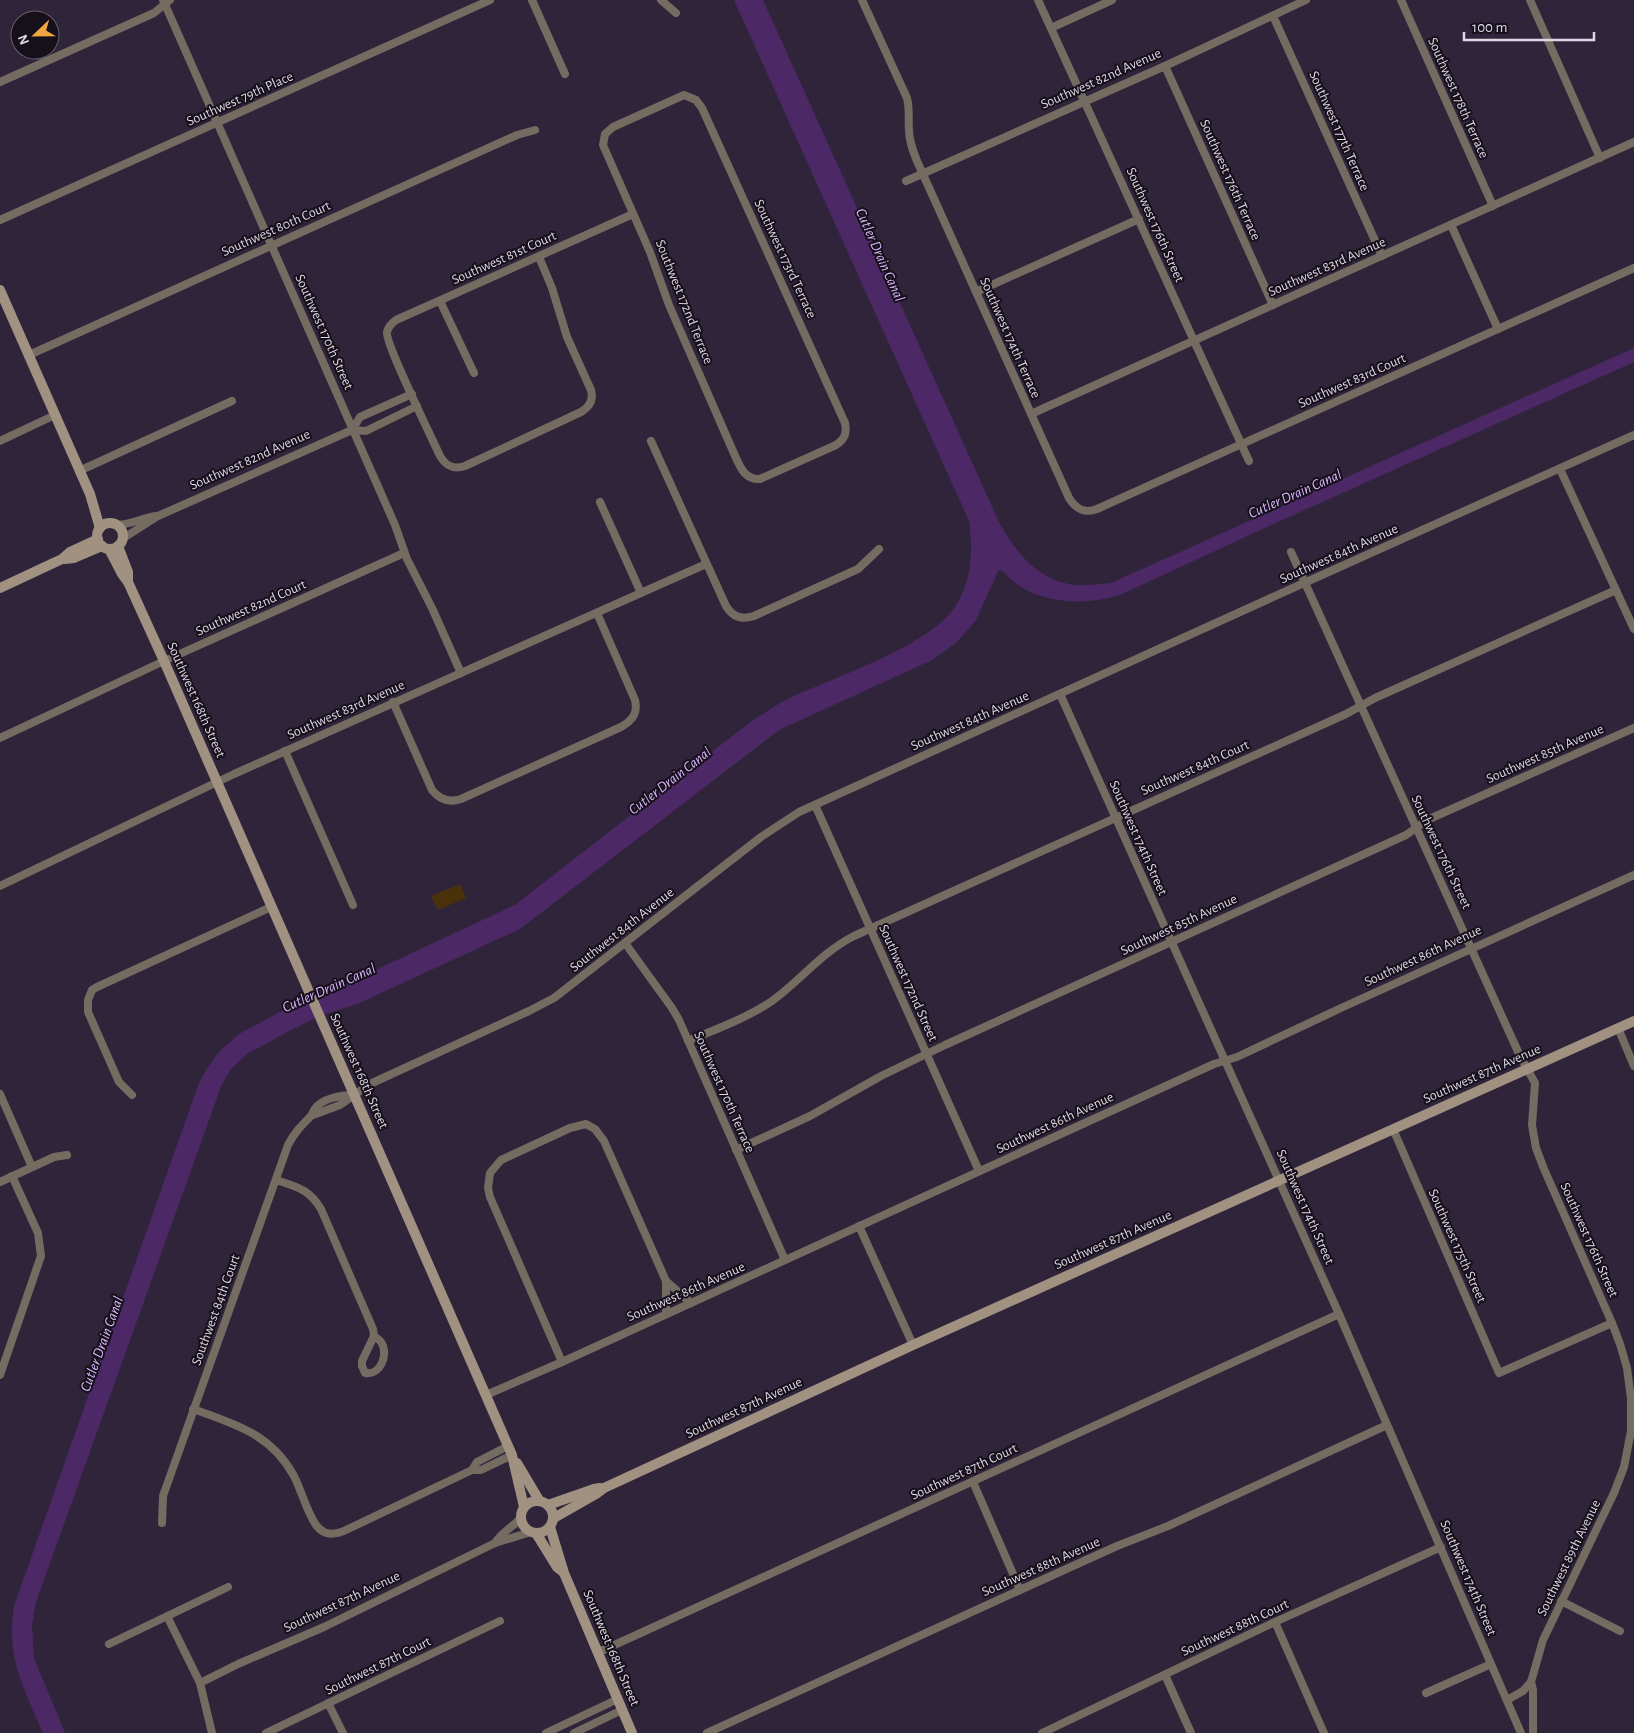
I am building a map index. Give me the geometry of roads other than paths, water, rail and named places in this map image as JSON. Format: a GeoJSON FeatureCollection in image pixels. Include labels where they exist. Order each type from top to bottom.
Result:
{"type":"FeatureCollection","features":[{"type":"Feature","properties":{"kind":"street","name":"Southwest 79th Place"},"geometry":{"type":"LineString","coordinates":[[0,220],[490,0]]}},
{"type":"Feature","properties":{"kind":"street"},"geometry":{"type":"LineString","coordinates":[[532,0],[565,74]]}},
{"type":"Feature","properties":{"kind":"street"},"geometry":{"type":"LineString","coordinates":[[661,0],[676,13]]}},
{"type":"Feature","properties":{"kind":"street"},"geometry":{"type":"LineString","coordinates":[[862,0],[906,98],[909,112],[910,142],[923,174]]}},
{"type":"Feature","properties":{"kind":"street","name":"Southwest 176th Street"},"geometry":{"type":"LineString","coordinates":[[1038,0],[1249,460]]}},
{"type":"Feature","properties":{"kind":"street"},"geometry":{"type":"LineString","coordinates":[[1051,28],[1112,0]]}},
{"type":"Feature","properties":{"kind":"street","name":"Southwest 82nd Avenue"},"geometry":{"type":"LineString","coordinates":[[906,181],[1165,66],[1306,0]]}},
{"type":"Feature","properties":{"kind":"street","name":"Southwest 178th Terrace"},"geometry":{"type":"LineString","coordinates":[[1401,0],[1493,206]]}},
{"type":"Feature","properties":{"kind":"street"},"geometry":{"type":"LineString","coordinates":[[1530,0],[1600,158]]}},
{"type":"Feature","properties":{"kind":"street","name":"Southwest 170th Street"},"geometry":{"type":"LineString","coordinates":[[166,1],[395,525],[404,553],[432,608],[461,673]]}},
{"type":"Feature","properties":{"kind":"street"},"geometry":{"type":"LineString","coordinates":[[0,82],[154,13],[166,1]]}},
{"type":"Feature","properties":{"kind":"street","name":"Southwest 177th Terrace"},"geometry":{"type":"LineString","coordinates":[[1273,16],[1382,256]]}},
{"type":"Feature","properties":{"kind":"street","name":"Southwest 176th Terrace"},"geometry":{"type":"LineString","coordinates":[[1165,66],[1273,304]]}},
{"type":"Feature","properties":{"kind":"street","name":"Southwest 172nd Terrace"},"geometry":{"type":"LineString","coordinates":[[692,97],[679,97],[613,127],[604,134],[604,150],[650,252],[669,304],[740,468],[749,477]]}},
{"type":"Feature","properties":{"kind":"street","name":"Southwest 173rd Terrace"},"geometry":{"type":"LineString","coordinates":[[692,97],[702,108],[794,308],[846,429],[841,442],[806,460],[760,479],[749,477]]}},
{"type":"Feature","properties":{"kind":"street","name":"Southwest 80th Court"},"geometry":{"type":"LineString","coordinates":[[29,355],[517,134],[535,130]]}},
{"type":"Feature","properties":{"kind":"street","name":"Southwest 83rd Avenue"},"geometry":{"type":"LineString","coordinates":[[1031,414],[1634,142]]}},
{"type":"Feature","properties":{"kind":"street","name":"Southwest 174th Terrace"},"geometry":{"type":"LineString","coordinates":[[923,174],[1069,498],[1080,510]]}},
{"type":"Feature","properties":{"kind":"street","name":"Southwest 81st Court"},"geometry":{"type":"LineString","coordinates":[[412,394],[387,337],[388,328],[396,320],[633,214]]}},
{"type":"Feature","properties":{"kind":"street"},"geometry":{"type":"LineString","coordinates":[[976,292],[1138,219]]}},
{"type":"Feature","properties":{"kind":"street"},"geometry":{"type":"LineString","coordinates":[[1451,224],[1498,329]]}},
{"type":"Feature","properties":{"kind":"street"},"geometry":{"type":"LineString","coordinates":[[412,394],[440,456],[446,465],[451,467],[460,467],[581,412],[590,403],[591,390],[567,337],[552,288],[539,257]]}},
{"type":"Feature","properties":{"kind":"street","name":"Southwest 83rd Court"},"geometry":{"type":"LineString","coordinates":[[1080,510],[1088,512],[1097,509],[1634,268]]}},
{"type":"Feature","properties":{"kind":"street"},"geometry":{"type":"LineString","coordinates":[[1,296],[29,355],[79,471],[108,526],[97,535],[110,544]]}},
{"type":"Feature","properties":{"kind":"street"},"geometry":{"type":"LineString","coordinates":[[440,301],[474,373]]}},
{"type":"Feature","properties":{"kind":"street","name":"Southwest 82nd Avenue"},"geometry":{"type":"LineString","coordinates":[[352,430],[360,417],[412,394]]}},
{"type":"Feature","properties":{"kind":"street"},"geometry":{"type":"LineString","coordinates":[[79,471],[232,401]]}},
{"type":"Feature","properties":{"kind":"street","name":"Southwest 82nd Avenue"},"geometry":{"type":"LineString","coordinates":[[0,588],[62,559],[70,552],[110,544],[158,516],[352,430],[366,431],[417,406]]}},
{"type":"Feature","properties":{"kind":"street"},"geometry":{"type":"LineString","coordinates":[[0,441],[55,416]]}},
{"type":"Feature","properties":{"kind":"street","name":"Southwest 84th Avenue"},"geometry":{"type":"LineString","coordinates":[[354,1094],[370,1084],[544,1004],[576,982],[777,826],[815,804],[1634,435]]}},
{"type":"Feature","properties":{"kind":"street"},"geometry":{"type":"LineString","coordinates":[[651,441],[726,606],[737,617],[754,616],[858,569],[879,549]]}},
{"type":"Feature","properties":{"kind":"street"},"geometry":{"type":"LineString","coordinates":[[1560,469],[1634,629]]}},
{"type":"Feature","properties":{"kind":"street"},"geometry":{"type":"LineString","coordinates":[[600,502],[641,594]]}},
{"type":"Feature","properties":{"kind":"street","name":"Southwest 82nd Avenue"},"geometry":{"type":"LineString","coordinates":[[108,526],[123,525],[148,517],[158,516]]}},
{"type":"Feature","properties":{"kind":"street","name":"Southwest 168th Street"},"geometry":{"type":"LineString","coordinates":[[108,526],[121,531],[110,544],[122,574],[128,582],[164,661],[512,1454],[543,1502]]}},
{"type":"Feature","properties":{"kind":"street","name":"Southwest 176th Street"},"geometry":{"type":"LineString","coordinates":[[1291,552],[1520,1056],[1535,1084],[1532,1125],[1539,1158],[1620,1344],[1630,1382],[1632,1446]]}},
{"type":"Feature","properties":{"kind":"street","name":"Southwest 82nd Court"},"geometry":{"type":"LineString","coordinates":[[0,738],[164,661],[404,553]]}},
{"type":"Feature","properties":{"kind":"street","name":"Southwest 83rd Avenue"},"geometry":{"type":"LineString","coordinates":[[0,886],[217,782],[706,564]]}},
{"type":"Feature","properties":{"kind":"street","name":"Southwest 84th Court"},"geometry":{"type":"LineString","coordinates":[[688,1041],[760,1008],[782,993],[836,946],[870,929],[1616,590]]}},
{"type":"Feature","properties":{"kind":"street"},"geometry":{"type":"LineString","coordinates":[[393,702],[436,796],[450,802],[461,799],[622,726],[634,716],[636,706],[633,694],[597,613]]}},
{"type":"Feature","properties":{"kind":"street","name":"Southwest 174th Street"},"geometry":{"type":"LineString","coordinates":[[1060,694],[1339,1314],[1521,1733]]}},
{"type":"Feature","properties":{"kind":"street","name":"Southwest 85th Avenue"},"geometry":{"type":"LineString","coordinates":[[736,1150],[810,1116],[881,1076],[1397,840],[1427,820],[1634,728]]}},
{"type":"Feature","properties":{"kind":"street"},"geometry":{"type":"LineString","coordinates":[[285,751],[353,905]]}},
{"type":"Feature","properties":{"kind":"street","name":"Southwest 172nd Street"},"geometry":{"type":"LineString","coordinates":[[815,804],[979,1171]]}},
{"type":"Feature","properties":{"kind":"street","name":"Southwest 86th Avenue"},"geometry":{"type":"LineString","coordinates":[[486,1395],[1214,1064],[1237,1058],[1472,948],[1634,875]]}},
{"type":"Feature","properties":{"kind":"street"},"geometry":{"type":"LineString","coordinates":[[132,1095],[119,1082],[90,1017],[88,1006],[90,995],[97,987],[271,907]]}},
{"type":"Feature","properties":{"kind":"street","name":"Southwest 170th Terrace"},"geometry":{"type":"LineString","coordinates":[[625,943],[672,1008],[786,1260]]}},
{"type":"Feature","properties":{"kind":"street","name":"Southwest 87th Avenue"},"geometry":{"type":"LineString","coordinates":[[552,1523],[604,1488],[913,1345],[1634,1021]]}},
{"type":"Feature","properties":{"kind":"street"},"geometry":{"type":"LineString","coordinates":[[1618,1028],[1634,1066]]}},
{"type":"Feature","properties":{"kind":"street"},"geometry":{"type":"LineString","coordinates":[[0,1094],[32,1167]]}},
{"type":"Feature","properties":{"kind":"street","name":"Southwest 84th Court"},"geometry":{"type":"LineString","coordinates":[[162,1523],[163,1496],[293,1135],[313,1115],[340,1105],[354,1094]]}},
{"type":"Feature","properties":{"kind":"street"},"geometry":{"type":"LineString","coordinates":[[562,1362],[490,1197],[488,1180],[490,1173],[501,1160],[579,1125],[586,1124],[600,1134],[666,1281],[666,1314]]}},
{"type":"Feature","properties":{"kind":"street","name":"Southwest 175th Street"},"geometry":{"type":"LineString","coordinates":[[1393,1129],[1499,1373],[1612,1323]]}},
{"type":"Feature","properties":{"kind":"street"},"geometry":{"type":"LineString","coordinates":[[0,1182],[54,1157],[67,1155]]}},
{"type":"Feature","properties":{"kind":"street"},"geometry":{"type":"LineString","coordinates":[[0,1375],[40,1262],[41,1249],[38,1234],[12,1176]]}},
{"type":"Feature","properties":{"kind":"street"},"geometry":{"type":"LineString","coordinates":[[276,1180],[303,1189],[312,1196],[321,1209],[370,1319],[374,1336]]}},
{"type":"Feature","properties":{"kind":"street"},"geometry":{"type":"LineString","coordinates":[[859,1226],[913,1345]]}},
{"type":"Feature","properties":{"kind":"street"},"geometry":{"type":"LineString","coordinates":[[666,1281],[691,1303]]}},
{"type":"Feature","properties":{"kind":"street","name":"Southwest 87th Court"},"geometry":{"type":"LineString","coordinates":[[598,1652],[1339,1314]]}},
{"type":"Feature","properties":{"kind":"street"},"geometry":{"type":"LineString","coordinates":[[0,1346],[9,1349]]}},
{"type":"Feature","properties":{"kind":"street"},"geometry":{"type":"LineString","coordinates":[[193,1409],[244,1428],[275,1450],[294,1476],[319,1530],[328,1534],[336,1534],[348,1529],[472,1470],[477,1462],[512,1454]]}},
{"type":"Feature","properties":{"kind":"street","name":"Southwest 88th Avenue"},"geometry":{"type":"LineString","coordinates":[[707,1733],[1387,1425]]}},
{"type":"Feature","properties":{"kind":"street","name":"Southwest 89th Avenue"},"geometry":{"type":"LineString","coordinates":[[1532,1733],[1533,1690],[1531,1682],[1543,1640],[1614,1493],[1632,1446]]}},
{"type":"Feature","properties":{"kind":"street","name":"Southwest 168th Street"},"geometry":{"type":"LineString","coordinates":[[512,1454],[524,1507]]}},
{"type":"Feature","properties":{"kind":"street"},"geometry":{"type":"LineString","coordinates":[[973,1482],[1020,1590]]}},
{"type":"Feature","properties":{"kind":"street","name":"Southwest 87th Avenue"},"geometry":{"type":"LineString","coordinates":[[543,1502],[594,1488],[604,1488]]}},
{"type":"Feature","properties":{"kind":"street"},"geometry":{"type":"LineString","coordinates":[[543,1502],[553,1513],[552,1523],[545,1531],[534,1532],[524,1526],[521,1518],[524,1507],[528,1503],[543,1502]]}},
{"type":"Feature","properties":{"kind":"street","name":"Southwest 87th Avenue"},"geometry":{"type":"LineString","coordinates":[[496,1543],[500,1536],[521,1518]]}},
{"type":"Feature","properties":{"kind":"street","name":"Southwest 168th Street"},"geometry":{"type":"LineString","coordinates":[[552,1523],[564,1573],[632,1733]]}},
{"type":"Feature","properties":{"kind":"street","name":"Southwest 168th Street"},"geometry":{"type":"LineString","coordinates":[[534,1532],[557,1567],[564,1573]]}},
{"type":"Feature","properties":{"kind":"street","name":"Southwest 87th Avenue"},"geometry":{"type":"LineString","coordinates":[[200,1683],[238,1664],[324,1627],[496,1543],[534,1532]]}},
{"type":"Feature","properties":{"kind":"street","name":"Southwest 88th Court"},"geometry":{"type":"LineString","coordinates":[[1042,1733],[1058,1730],[1165,1675],[1275,1622],[1441,1547]]}},
{"type":"Feature","properties":{"kind":"street"},"geometry":{"type":"LineString","coordinates":[[109,1644],[228,1587]]}},
{"type":"Feature","properties":{"kind":"street"},"geometry":{"type":"LineString","coordinates":[[1561,1601],[1620,1631]]}},
{"type":"Feature","properties":{"kind":"street"},"geometry":{"type":"LineString","coordinates":[[167,1616],[200,1683],[212,1733]]}},
{"type":"Feature","properties":{"kind":"street","name":"Southwest 87th Court"},"geometry":{"type":"LineString","coordinates":[[266,1733],[500,1621]]}},
{"type":"Feature","properties":{"kind":"street"},"geometry":{"type":"LineString","coordinates":[[1275,1622],[1324,1733]]}},
{"type":"Feature","properties":{"kind":"street"},"geometry":{"type":"LineString","coordinates":[[1426,1693],[1491,1664]]}},
{"type":"Feature","properties":{"kind":"street"},"geometry":{"type":"LineString","coordinates":[[1165,1675],[1190,1733]]}},
{"type":"Feature","properties":{"kind":"street"},"geometry":{"type":"LineString","coordinates":[[1507,1700],[1523,1691],[1531,1682]]}},
{"type":"Feature","properties":{"kind":"street"},"geometry":{"type":"LineString","coordinates":[[546,1733],[618,1699]]}},
{"type":"Feature","properties":{"kind":"street"},"geometry":{"type":"LineString","coordinates":[[328,1703],[343,1733]]}},
{"type":"Feature","properties":{"kind":"street"},"geometry":{"type":"LineString","coordinates":[[574,1733],[622,1710]]}},
{"type":"Feature","properties":{"kind":"water label","name":"Cutler Drain Canal"},"geometry":{"type":"Point","coordinates":[880,255]}},
{"type":"Feature","properties":{"kind":"water label","name":"Cutler Drain Canal"},"geometry":{"type":"Point","coordinates":[1295,494]}},
{"type":"Feature","properties":{"kind":"water label","name":"Cutler Drain Canal"},"geometry":{"type":"Point","coordinates":[670,781]}},
{"type":"Feature","properties":{"kind":"water label","name":"Cutler Drain Canal"},"geometry":{"type":"Point","coordinates":[329,988]}},
{"type":"Feature","properties":{"kind":"water label","name":"Cutler Drain Canal"},"geometry":{"type":"Point","coordinates":[102,1344]}}]}
